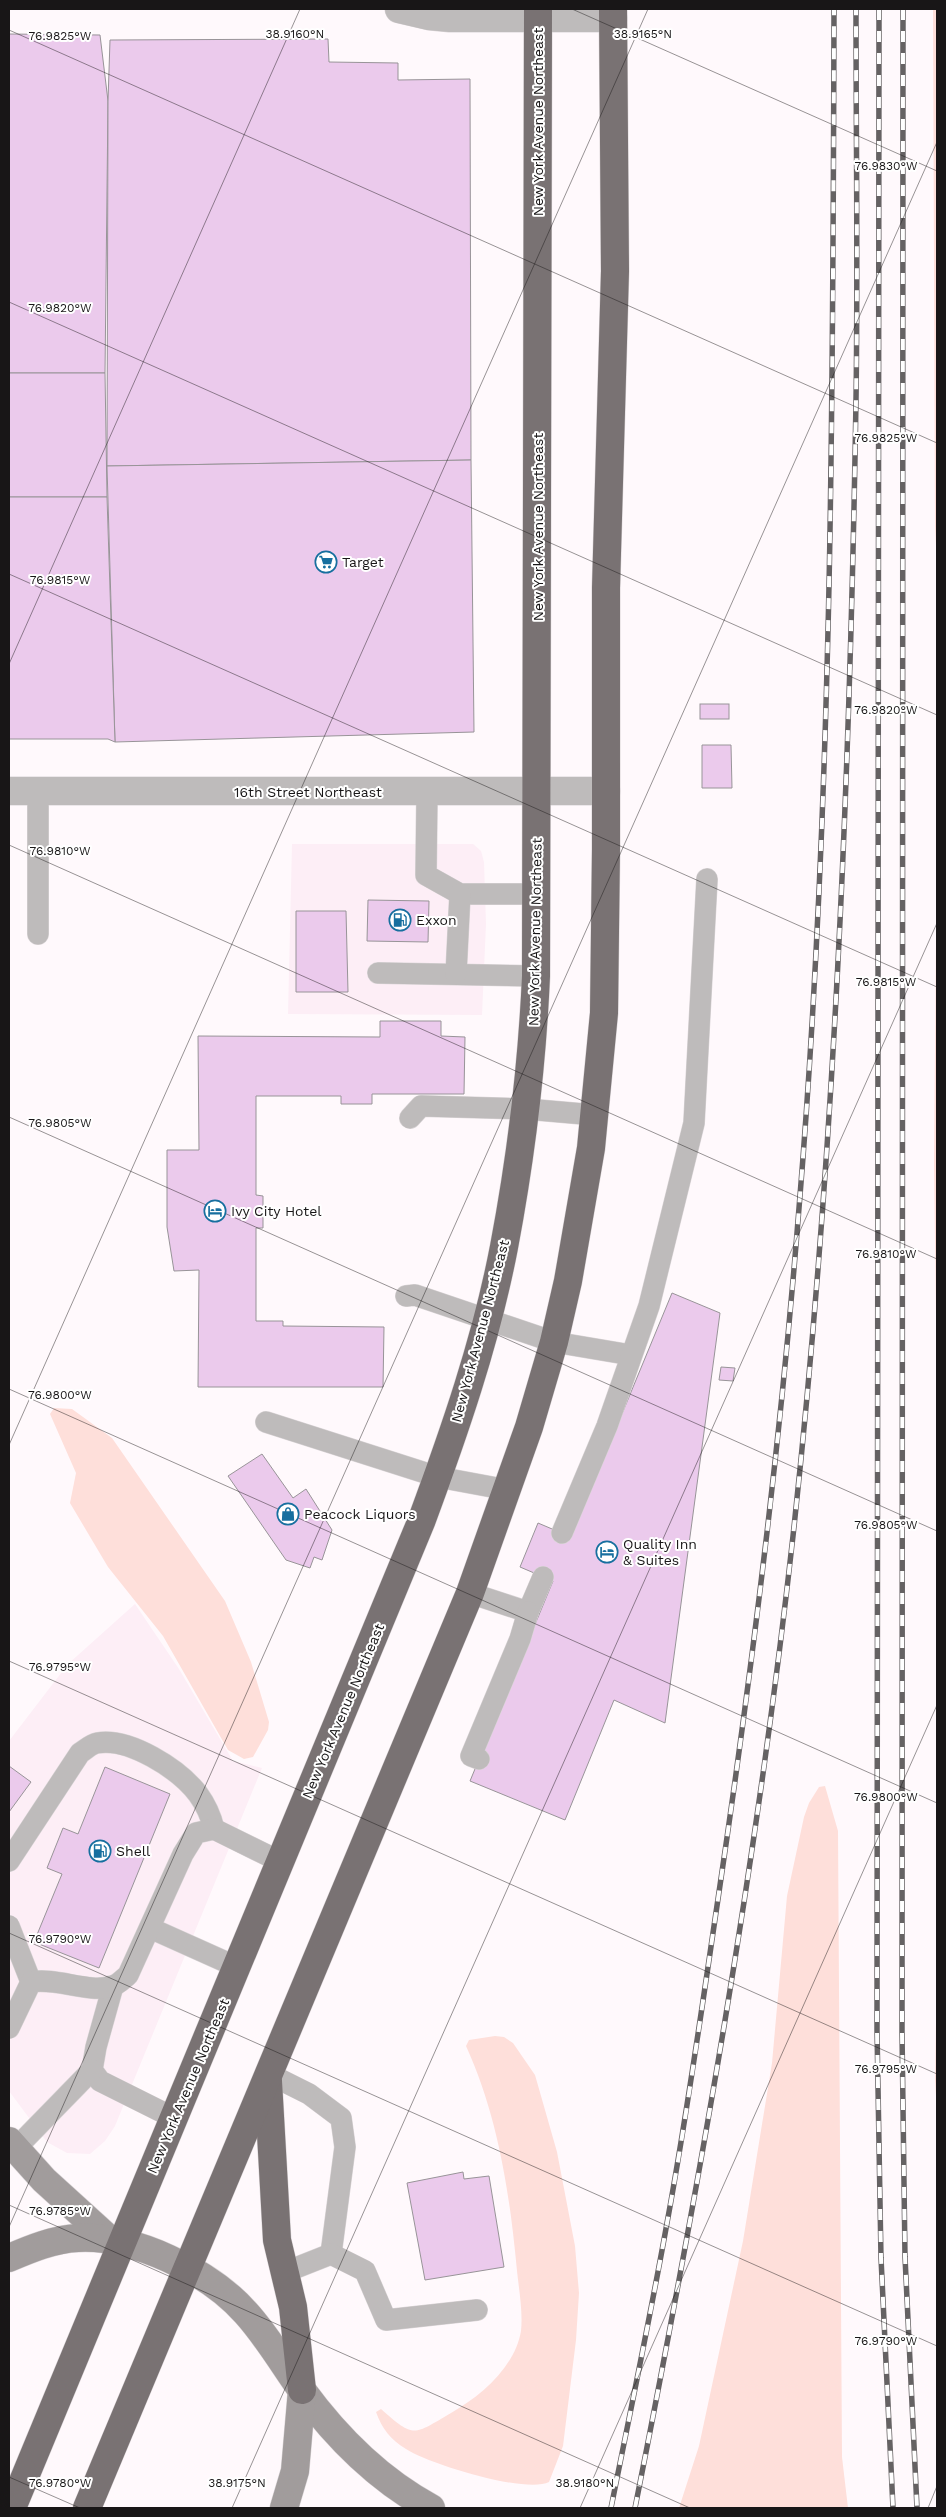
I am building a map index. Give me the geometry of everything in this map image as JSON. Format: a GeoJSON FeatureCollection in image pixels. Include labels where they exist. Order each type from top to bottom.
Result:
{"type":"FeatureCollection","features":[{"type":"Feature","properties":{"kind":"highway","name":"New York Avenue Northeast"},"geometry":{"type":"LineString","coordinates":[[12,2508],[116,2241],[174,2118],[404,1566],[457,1422],[504,1248],[526,1109],[533,1046],[536,976],[538,792],[538,13]]}},
{"type":"Feature","properties":{"kind":"highway"},"geometry":{"type":"LineString","coordinates":[[87,2508],[267,2073],[470,1593],[508,1490],[554,1342],[581,1214],[595,1115],[604,1013],[606,570],[615,290],[613,13]]}},
{"type":"Feature","properties":{"kind":"highway"},"geometry":{"type":"LineString","coordinates":[[267,2073],[275,2222],[284,2273],[294,2306],[302,2390]]}},
{"type":"Feature","properties":{"kind":"main road"},"geometry":{"type":"LineString","coordinates":[[12,2145],[44,2180],[116,2241]]}},
{"type":"Feature","properties":{"kind":"main road"},"geometry":{"type":"LineString","coordinates":[[9,2258],[60,2241],[76,2238],[116,2241],[186,2268],[218,2286],[245,2312],[302,2390],[357,2454],[391,2484],[431,2508]]}},
{"type":"Feature","properties":{"kind":"main road"},"geometry":{"type":"LineString","coordinates":[[284,2508],[295,2471],[302,2390]]}},
{"type":"Feature","properties":{"kind":"street"},"geometry":{"type":"LineString","coordinates":[[399,9],[436,17],[538,13],[613,13]]}},
{"type":"Feature","properties":{"kind":"street","name":"16th Street Northeast"},"geometry":{"type":"LineString","coordinates":[[9,791],[606,791]]}},
{"type":"Feature","properties":{"kind":"lane"},"geometry":{"type":"LineString","coordinates":[[38,791],[38,934]]}},
{"type":"Feature","properties":{"kind":"lane"},"geometry":{"type":"LineString","coordinates":[[427,792],[426,875],[460,894],[537,894]]}},
{"type":"Feature","properties":{"kind":"lane"},"geometry":{"type":"LineString","coordinates":[[562,1533],[608,1426],[648,1306],[694,1123],[707,878]]}},
{"type":"Feature","properties":{"kind":"lane"},"geometry":{"type":"LineString","coordinates":[[456,974],[460,894]]}},
{"type":"Feature","properties":{"kind":"lane"},"geometry":{"type":"LineString","coordinates":[[378,973],[536,976]]}},
{"type":"Feature","properties":{"kind":"lane"},"geometry":{"type":"LineString","coordinates":[[410,1118],[421,1106],[526,1109],[595,1115]]}},
{"type":"Feature","properties":{"kind":"lane"},"geometry":{"type":"LineString","coordinates":[[406,1296],[415,1296],[554,1342],[631,1355]]}},
{"type":"Feature","properties":{"kind":"lane"},"geometry":{"type":"LineString","coordinates":[[266,1422],[438,1476],[508,1490]]}},
{"type":"Feature","properties":{"kind":"lane"},"geometry":{"type":"LineString","coordinates":[[479,1759],[471,1756],[543,1577]]}},
{"type":"Feature","properties":{"kind":"lane"},"geometry":{"type":"LineString","coordinates":[[470,1593],[528,1612]]}},
{"type":"Feature","properties":{"kind":"lane"},"geometry":{"type":"LineString","coordinates":[[9,1861],[80,1753],[95,1743],[116,1743],[139,1750],[171,1768],[197,1792],[210,1813],[214,1829]]}},
{"type":"Feature","properties":{"kind":"lane"},"geometry":{"type":"LineString","coordinates":[[31,1982],[43,1980],[96,1988],[113,1986],[128,1975],[183,1854],[196,1833],[214,1829],[280,1862]]}},
{"type":"Feature","properties":{"kind":"lane"},"geometry":{"type":"LineString","coordinates":[[9,1926],[31,1982],[9,2028]]}},
{"type":"Feature","properties":{"kind":"lane"},"geometry":{"type":"LineString","coordinates":[[150,1928],[237,1967]]}},
{"type":"Feature","properties":{"kind":"lane"},"geometry":{"type":"LineString","coordinates":[[12,2145],[92,2070],[113,1986]]}},
{"type":"Feature","properties":{"kind":"lane"},"geometry":{"type":"LineString","coordinates":[[92,2070],[100,2080],[174,2118]]}},
{"type":"Feature","properties":{"kind":"lane"},"geometry":{"type":"LineString","coordinates":[[267,2073],[310,2094],[341,2118],[345,2147],[331,2254]]}},
{"type":"Feature","properties":{"kind":"lane"},"geometry":{"type":"LineString","coordinates":[[284,2273],[331,2254],[365,2271],[386,2320],[477,2310]]}},
{"type":"Feature","properties":{"kind":"shaded area"},"geometry":{"type":"Polygon","coordinates":[[[933,9],[937,9],[937,566],[935,526],[933,9]]]}},
{"type":"Feature","properties":{"kind":"shaded area"},"geometry":{"type":"Polygon","coordinates":[[[937,824],[937,1392],[934,1164],[937,824]]]}},
{"type":"Feature","properties":{"kind":"shaded area"},"geometry":{"type":"Polygon","coordinates":[[[292,844],[473,844],[481,851],[484,862],[486,924],[482,1015],[288,1014],[292,844]]]}},
{"type":"Feature","properties":{"kind":"shaded area"},"geometry":{"type":"Polygon","coordinates":[[[54,1408],[72,1409],[112,1438],[225,1601],[251,1662],[269,1722],[268,1730],[253,1757],[244,1759],[228,1750],[163,1636],[108,1567],[70,1503],[76,1473],[50,1414],[54,1408]]]}},
{"type":"Feature","properties":{"kind":"shaded area"},"geometry":{"type":"Polygon","coordinates":[[[135,1604],[179,1669],[233,1761],[262,1768],[115,2126],[105,2141],[90,2154],[67,2153],[47,2142],[9,2091],[9,1741],[68,1664],[135,1604]]]}},
{"type":"Feature","properties":{"kind":"shaded area"},"geometry":{"type":"Polygon","coordinates":[[[825,1786],[838,1831],[842,2457],[848,2508],[679,2508],[699,2446],[743,2241],[772,2063],[787,1896],[804,1817],[809,1803],[819,1787],[825,1786]]]}},
{"type":"Feature","properties":{"kind":"shaded area"},"geometry":{"type":"Polygon","coordinates":[[[937,1965],[937,2113],[935,2080],[937,1965]]]}},
{"type":"Feature","properties":{"kind":"shaded area"},"geometry":{"type":"Polygon","coordinates":[[[495,2036],[504,2037],[513,2043],[535,2075],[557,2152],[575,2246],[579,2293],[576,2340],[563,2446],[549,2482],[537,2485],[500,2481],[478,2476],[418,2455],[391,2438],[381,2424],[376,2412],[381,2409],[408,2429],[421,2429],[429,2426],[462,2406],[485,2389],[504,2368],[518,2344],[521,2331],[521,2309],[511,2214],[501,2156],[486,2100],[466,2046],[469,2040],[495,2036]]]}},
{"type":"Feature","properties":{"kind":"building"},"geometry":{"type":"Polygon","coordinates":[[[9,34],[100,35],[108,101],[105,373],[9,373],[9,34]]]}},
{"type":"Feature","properties":{"kind":"building"},"geometry":{"type":"Polygon","coordinates":[[[328,39],[329,62],[398,63],[398,80],[470,79],[471,460],[107,466],[108,101],[110,40],[328,39]]]}},
{"type":"Feature","properties":{"kind":"building"},"geometry":{"type":"Polygon","coordinates":[[[9,373],[105,373],[107,497],[9,497],[9,373]]]}},
{"type":"Feature","properties":{"kind":"building"},"geometry":{"type":"Polygon","coordinates":[[[471,460],[474,732],[115,742],[107,466],[471,460]]]}},
{"type":"Feature","properties":{"kind":"building"},"geometry":{"type":"Polygon","coordinates":[[[9,497],[107,497],[115,742],[108,739],[9,739],[9,497]]]}},
{"type":"Feature","properties":{"kind":"building"},"geometry":{"type":"Polygon","coordinates":[[[700,704],[729,704],[729,719],[700,719],[700,704]]]}},
{"type":"Feature","properties":{"kind":"building"},"geometry":{"type":"Polygon","coordinates":[[[702,745],[731,745],[732,788],[702,788],[702,745]]]}},
{"type":"Feature","properties":{"kind":"building"},"geometry":{"type":"Polygon","coordinates":[[[368,900],[429,901],[428,942],[367,941],[368,900]]]}},
{"type":"Feature","properties":{"kind":"building"},"geometry":{"type":"Polygon","coordinates":[[[296,911],[346,911],[348,992],[296,992],[296,911]]]}},
{"type":"Feature","properties":{"kind":"building","name":"Ivy City Hotel"},"geometry":{"type":"Polygon","coordinates":[[[380,1021],[441,1021],[441,1036],[465,1037],[464,1094],[372,1094],[372,1104],[341,1104],[341,1096],[256,1096],[256,1195],[263,1196],[263,1228],[256,1228],[256,1321],[283,1321],[283,1326],[384,1327],[383,1387],[198,1387],[199,1270],[174,1271],[167,1227],[167,1150],[199,1150],[198,1036],[380,1037],[380,1021]]]}},
{"type":"Feature","properties":{"kind":"building","name":"Quality Inn & Suites"},"geometry":{"type":"Polygon","coordinates":[[[672,1293],[720,1313],[665,1723],[614,1700],[565,1820],[470,1781],[553,1581],[520,1567],[538,1523],[571,1537],[672,1293]]]}},
{"type":"Feature","properties":{"kind":"building"},"geometry":{"type":"Polygon","coordinates":[[[721,1367],[735,1368],[733,1381],[719,1380],[721,1367]]]}},
{"type":"Feature","properties":{"kind":"building","name":"Peacock Liquors"},"geometry":{"type":"Polygon","coordinates":[[[262,1454],[293,1498],[306,1489],[332,1530],[322,1560],[314,1557],[310,1568],[286,1560],[228,1476],[262,1454]]]}},
{"type":"Feature","properties":{"kind":"building"},"geometry":{"type":"Polygon","coordinates":[[[9,1766],[31,1782],[9,1812],[9,1766]]]}},
{"type":"Feature","properties":{"kind":"building","name":"Shell"},"geometry":{"type":"Polygon","coordinates":[[[105,1767],[170,1794],[99,1968],[34,1942],[62,1874],[47,1868],[63,1828],[78,1834],[105,1767]]]}},
{"type":"Feature","properties":{"kind":"building"},"geometry":{"type":"Polygon","coordinates":[[[463,2172],[464,2179],[489,2176],[504,2267],[425,2280],[407,2183],[463,2172]]]}},
{"type":"Feature","properties":{"kind":"railway"},"geometry":{"type":"LineString","coordinates":[[611,2508],[640,2366],[681,2142],[731,1813],[754,1641],[792,1295],[810,1058],[824,759],[831,459],[834,9]]}},
{"type":"Feature","properties":{"kind":"railway"},"geometry":{"type":"LineString","coordinates":[[635,2508],[704,2145],[744,1902],[778,1658],[793,1536],[807,1394],[829,1111],[844,827],[857,351],[856,9]]}},
{"type":"Feature","properties":{"kind":"railway"},"geometry":{"type":"LineString","coordinates":[[879,9],[877,2030],[881,2258],[893,2508]]}},
{"type":"Feature","properties":{"kind":"railway"},"geometry":{"type":"LineString","coordinates":[[903,9],[902,2032],[905,2257],[917,2508]]}},
{"type":"Feature","properties":{"kind":"place","name":"Target"},"geometry":{"type":"Point","coordinates":[326,562]}},
{"type":"Feature","properties":{"kind":"place","name":"Exxon"},"geometry":{"type":"Point","coordinates":[400,920]}},
{"type":"Feature","properties":{"kind":"place","name":"Ivy City Hotel"},"geometry":{"type":"Point","coordinates":[215,1211]}},
{"type":"Feature","properties":{"kind":"place","name":"Peacock Liquors"},"geometry":{"type":"Point","coordinates":[288,1514]}},
{"type":"Feature","properties":{"kind":"place","name":"Quality Inn & Suites"},"geometry":{"type":"Point","coordinates":[607,1552]}},
{"type":"Feature","properties":{"kind":"place","name":"Shell"},"geometry":{"type":"Point","coordinates":[100,1851]}}]}
